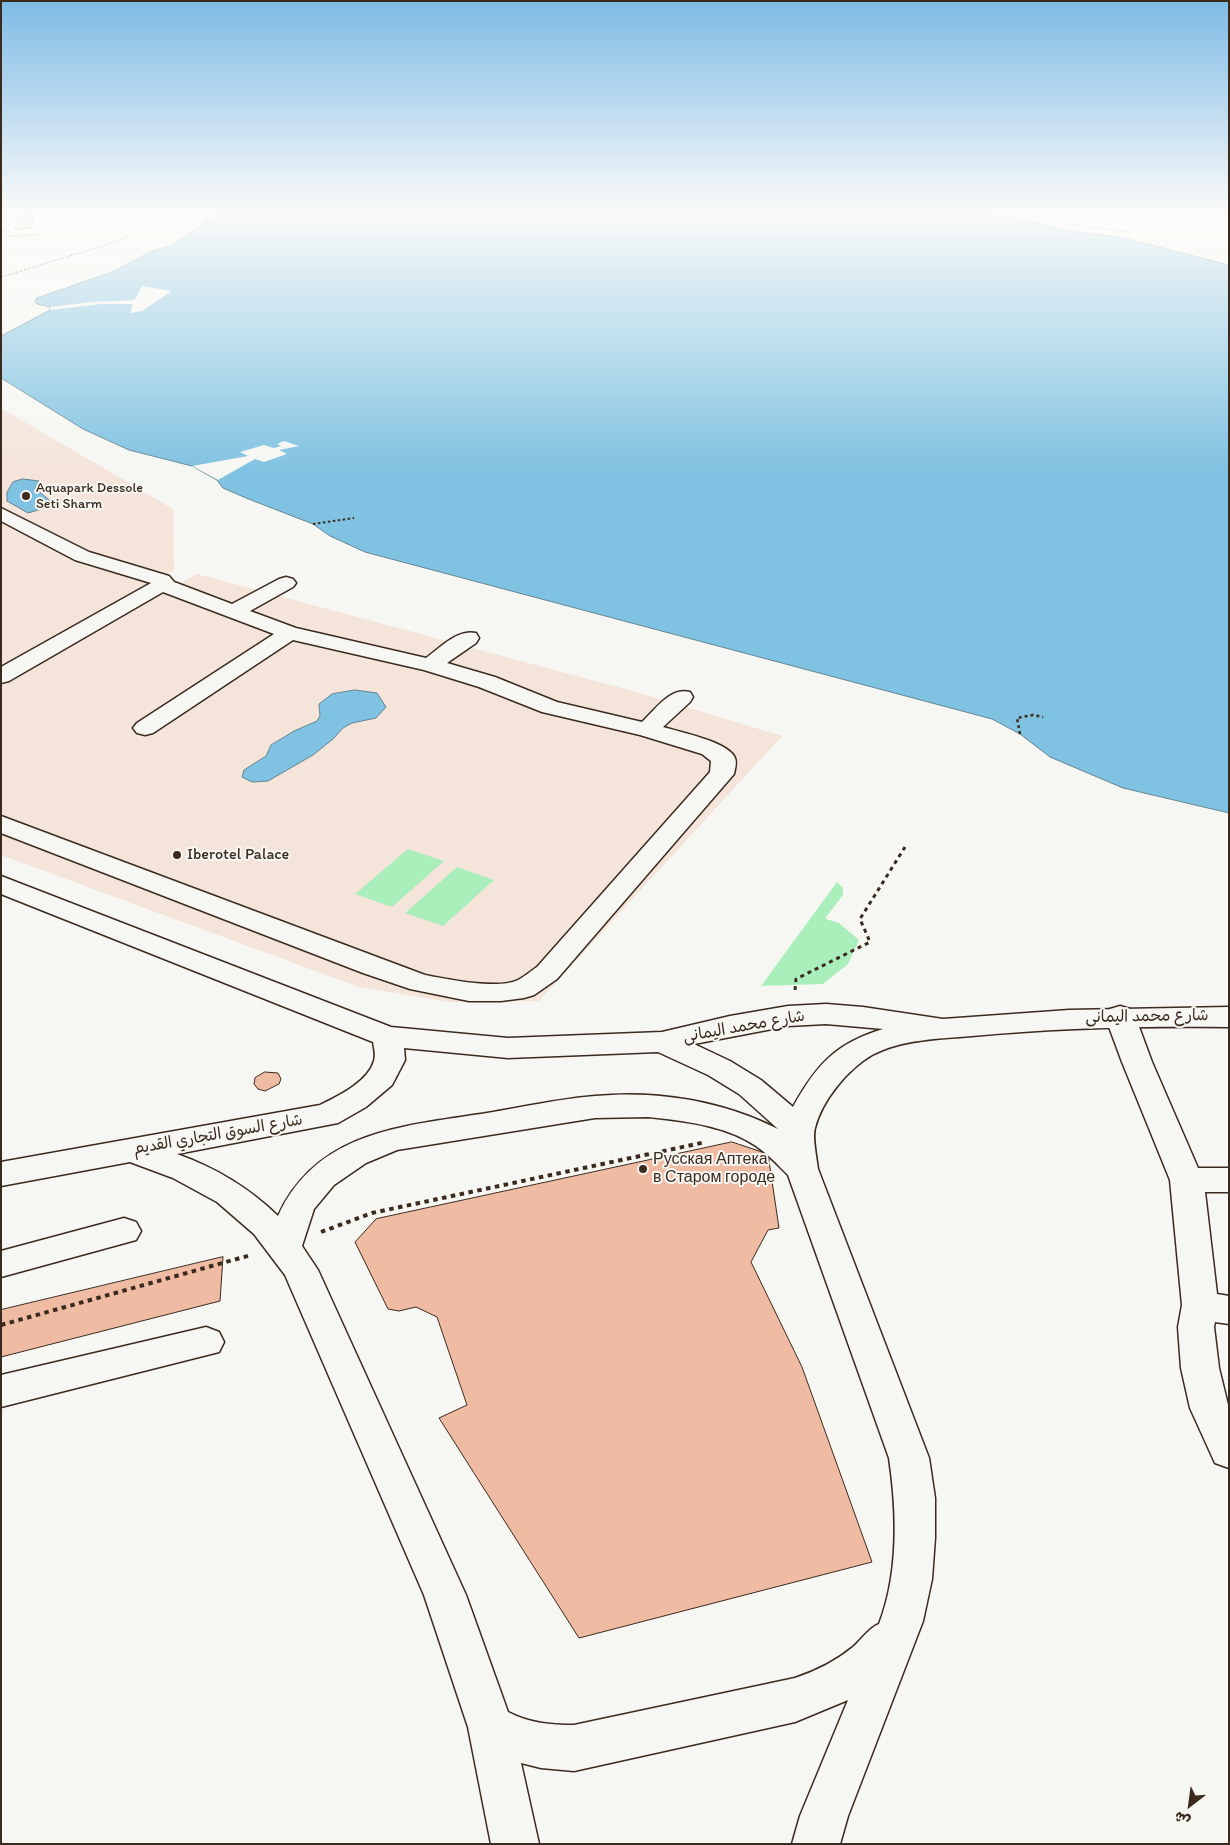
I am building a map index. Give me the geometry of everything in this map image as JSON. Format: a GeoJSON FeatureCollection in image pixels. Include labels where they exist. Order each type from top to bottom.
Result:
{"type":"FeatureCollection","features":[{"type":"Feature","properties":{"kind":"main road"},"geometry":{"type":"LineString","coordinates":[[1,513],[82,556],[162,580],[164,583],[162,585]]}},
{"type":"Feature","properties":{"kind":"main road"},"geometry":{"type":"LineString","coordinates":[[234,611],[286,583]]}},
{"type":"Feature","properties":{"kind":"main road"},"geometry":{"type":"LineString","coordinates":[[1,676],[162,585],[290,633],[430,665],[487,682],[550,707],[647,730],[716,751],[723,758],[724,766],[722,774],[547,973],[524,989],[501,992],[469,992],[420,983],[373,967],[1,824]]}},
{"type":"Feature","properties":{"kind":"main road"},"geometry":{"type":"LineString","coordinates":[[145,728],[290,633]]}},
{"type":"Feature","properties":{"kind":"main road"},"geometry":{"type":"LineString","coordinates":[[430,665],[468,638]]}},
{"type":"Feature","properties":{"kind":"main road"},"geometry":{"type":"LineString","coordinates":[[647,730],[682,697]]}},
{"type":"Feature","properties":{"kind":"main road"},"geometry":{"type":"LineString","coordinates":[[1,884],[387,1036],[508,1048],[662,1042],[720,1068],[750,1087],[798,1129],[802,1169],[908,1458],[915,1498],[916,1538],[911,1579],[902,1621],[824,1816],[816,1844]]}},
{"type":"Feature","properties":{"kind":"main road","name":"شارع محمد اليمانى"},"geometry":{"type":"LineString","coordinates":[[662,1042],[730,1026],[788,1016],[826,1014],[863,1017],[945,1029]]}},
{"type":"Feature","properties":{"kind":"main road"},"geometry":{"type":"LineString","coordinates":[[1120,1016],[1137,1062],[1187,1180],[1215,1307],[1196,1328],[1200,1368],[1209,1408],[1229,1451]]}},
{"type":"Feature","properties":{"kind":"main road","name":"شارع محمد اليمانى"},"geometry":{"type":"LineString","coordinates":[[798,1129],[819,1086],[833,1069],[851,1054],[886,1039],[945,1029],[1039,1020],[1120,1016],[1229,1017]]}},
{"type":"Feature","properties":{"kind":"main road","name":"شارع السوق التجاري القديم"},"geometry":{"type":"LineString","coordinates":[[1,1174],[327,1115],[361,1096],[384,1072],[390,1059],[387,1036]]}},
{"type":"Feature","properties":{"kind":"main road"},"geometry":{"type":"LineString","coordinates":[[285,1246],[289,1226],[297,1206],[310,1188],[327,1172],[347,1158],[369,1147],[393,1139],[595,1107],[648,1106],[686,1110],[715,1117],[743,1126],[768,1138],[802,1169]]}},
{"type":"Feature","properties":{"kind":"main road"},"geometry":{"type":"LineString","coordinates":[[132,1151],[164,1160],[194,1172],[221,1187],[246,1205],[267,1224],[285,1246],[300,1270],[445,1595],[491,1727],[516,1844]]}},
{"type":"Feature","properties":{"kind":"main road"},"geometry":{"type":"LineString","coordinates":[[1187,1180],[1229,1180]]}},
{"type":"Feature","properties":{"kind":"main road"},"geometry":{"type":"LineString","coordinates":[[1,1264],[124,1231]]}},
{"type":"Feature","properties":{"kind":"main road"},"geometry":{"type":"LineString","coordinates":[[1,1392],[206,1342]]}},
{"type":"Feature","properties":{"kind":"main road"},"geometry":{"type":"LineString","coordinates":[[491,1727],[510,1738],[532,1745],[552,1748],[574,1748],[795,1700],[823,1691],[848,1678],[870,1662],[902,1621]]}},
{"type":"Feature","properties":{"kind":"path"},"geometry":{"type":"LineString","coordinates":[[313,524],[354,518]]}},
{"type":"Feature","properties":{"kind":"path"},"geometry":{"type":"LineString","coordinates":[[1020,734],[1017,718],[1033,715],[1044,717]]}},
{"type":"Feature","properties":{"kind":"path"},"geometry":{"type":"LineString","coordinates":[[788,1016],[796,979],[870,942],[860,919],[905,847]]}},
{"type":"Feature","properties":{"kind":"path"},"geometry":{"type":"LineString","coordinates":[[1,1325],[285,1246],[372,1213],[714,1141]]}},
{"type":"Feature","properties":{"kind":"shaded area"},"geometry":{"type":"Polygon","coordinates":[[[1,408],[173,509],[174,570],[1,667],[1,408]]]}},
{"type":"Feature","properties":{"kind":"shaded area"},"geometry":{"type":"Polygon","coordinates":[[[197,574],[640,693],[782,736],[539,1001],[450,1002],[359,987],[1,855],[1,681],[197,574]]]}},
{"type":"Feature","properties":{"kind":"green space"},"geometry":{"type":"Polygon","coordinates":[[[408,849],[444,861],[392,907],[355,894],[408,849]]]}},
{"type":"Feature","properties":{"kind":"green space"},"geometry":{"type":"Polygon","coordinates":[[[457,867],[494,880],[443,926],[405,913],[457,867]]]}},
{"type":"Feature","properties":{"kind":"green space"},"geometry":{"type":"Polygon","coordinates":[[[837,882],[843,888],[843,895],[826,919],[839,923],[859,940],[848,964],[823,984],[761,986],[837,882]]]}},
{"type":"Feature","properties":{"kind":"water"},"geometry":{"type":"Polygon","coordinates":[[[1229,300],[1229,813],[1123,788],[1050,757],[1020,734],[992,719],[365,552],[330,536],[313,524],[223,488],[217,480],[192,466],[129,450],[83,429],[1,378],[1,336],[50,310],[50,307],[37,304],[35,301],[1229,300]]]}},
{"type":"Feature","properties":{"kind":"water","name":"Aquapark Dessole Seti Sharm"},"geometry":{"type":"Polygon","coordinates":[[[23,479],[39,481],[35,488],[55,505],[28,513],[7,501],[7,492],[13,482],[23,479]]]}},
{"type":"Feature","properties":{"kind":"water"},"geometry":{"type":"Polygon","coordinates":[[[355,690],[377,693],[386,707],[376,718],[352,723],[343,728],[313,755],[268,781],[252,782],[242,777],[244,770],[266,756],[271,745],[294,731],[317,721],[320,716],[319,704],[332,694],[355,690]]]}},
{"type":"Feature","properties":{"kind":"pier"},"geometry":{"type":"Polygon","coordinates":[[[158,300],[142,311],[130,313],[133,305],[131,304],[101,304],[50,310],[51,307],[91,302],[158,300]]]}},
{"type":"Feature","properties":{"kind":"pier"},"geometry":{"type":"Polygon","coordinates":[[[284,441],[299,446],[279,450],[287,454],[264,462],[255,459],[218,480],[192,466],[248,456],[240,452],[264,445],[274,448],[281,446],[277,444],[284,441]]]}},
{"type":"Feature","properties":{"kind":"building"},"geometry":{"type":"Polygon","coordinates":[[[265,1072],[278,1073],[281,1079],[279,1084],[265,1091],[258,1089],[254,1084],[255,1078],[265,1072]]]}},
{"type":"Feature","properties":{"kind":"building"},"geometry":{"type":"Polygon","coordinates":[[[732,1142],[768,1154],[779,1228],[768,1230],[751,1262],[802,1367],[872,1562],[579,1638],[439,1418],[467,1405],[437,1317],[416,1307],[399,1311],[388,1309],[355,1242],[376,1219],[732,1142]]]}},
{"type":"Feature","properties":{"kind":"building"},"geometry":{"type":"Polygon","coordinates":[[[223,1257],[220,1301],[1,1357],[1,1310],[223,1257]]]}},
{"type":"Feature","properties":{"kind":"place","name":"Aquapark Dessole Seti Sharm"},"geometry":{"type":"Point","coordinates":[26,496]}},
{"type":"Feature","properties":{"kind":"place","name":"Iberotel Palace"},"geometry":{"type":"Point","coordinates":[177,855]}},
{"type":"Feature","properties":{"kind":"place","name":"Русская Аптека в Старом городе"},"geometry":{"type":"Point","coordinates":[643,1169]}}]}
